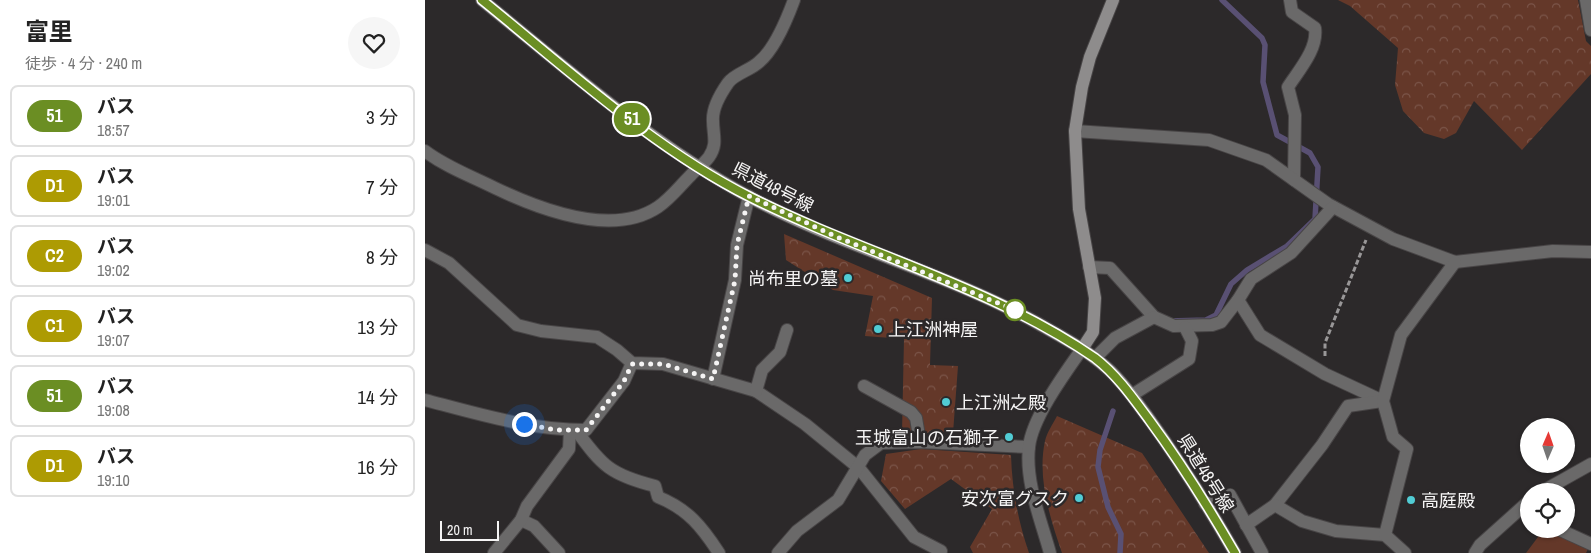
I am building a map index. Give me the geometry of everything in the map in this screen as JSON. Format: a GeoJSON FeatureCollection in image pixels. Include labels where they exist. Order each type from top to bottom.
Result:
{"type":"FeatureCollection","features":[{"type":"Feature","properties":{"kind":"main road","name":"県道48号線"},"geometry":{"type":"LineString","coordinates":[[482,0],[606,100],[698,168],[749,196],[837,237],[1009,308],[1095,358],[1107,367],[1132,396],[1173,452],[1235,553]]}},
{"type":"Feature","properties":{"kind":"main road"},"geometry":{"type":"LineString","coordinates":[[1082,349],[1093,332],[1095,298],[1079,209],[1075,130],[1082,87],[1090,57],[1113,0]]}},
{"type":"Feature","properties":{"kind":"street"},"geometry":{"type":"LineString","coordinates":[[425,151],[439,161],[525,202],[560,215],[597,220],[630,219],[656,209],[676,194],[709,157],[716,140],[712,120],[717,102],[729,80],[761,61],[785,24],[794,0]]}},
{"type":"Feature","properties":{"kind":"street"},"geometry":{"type":"LineString","coordinates":[[1290,0],[1292,12],[1315,28],[1316,38],[1311,50],[1288,87],[1295,114],[1294,180]]}},
{"type":"Feature","properties":{"kind":"street"},"geometry":{"type":"LineString","coordinates":[[1586,0],[1591,30]]}},
{"type":"Feature","properties":{"kind":"street"},"geometry":{"type":"LineString","coordinates":[[1075,130],[1209,140],[1266,160],[1331,206],[1393,239],[1455,262],[1553,252],[1591,252]]}},
{"type":"Feature","properties":{"kind":"street"},"geometry":{"type":"LineString","coordinates":[[713,379],[735,280],[737,245],[749,196]]}},
{"type":"Feature","properties":{"kind":"street"},"geometry":{"type":"LineString","coordinates":[[1089,267],[1110,268],[1154,317],[1180,327],[1221,322],[1251,279],[1291,253],[1331,206]]}},
{"type":"Feature","properties":{"kind":"street"},"geometry":{"type":"LineString","coordinates":[[425,250],[449,262],[517,326],[597,337],[617,350],[632,364],[663,364],[756,391],[805,424],[859,468],[914,537],[941,551]]}},
{"type":"Feature","properties":{"kind":"street"},"geometry":{"type":"LineString","coordinates":[[1385,534],[1407,450],[1393,437],[1383,401],[1401,335],[1455,262]]}},
{"type":"Feature","properties":{"kind":"street"},"geometry":{"type":"LineString","coordinates":[[1237,300],[1260,334],[1325,374],[1383,401]]}},
{"type":"Feature","properties":{"kind":"street"},"geometry":{"type":"LineString","coordinates":[[1095,358],[1115,338],[1154,317]]}},
{"type":"Feature","properties":{"kind":"street"},"geometry":{"type":"LineString","coordinates":[[1132,396],[1189,359],[1192,341],[1180,327]]}},
{"type":"Feature","properties":{"kind":"street"},"geometry":{"type":"LineString","coordinates":[[756,391],[762,370],[780,352],[787,330]]}},
{"type":"Feature","properties":{"kind":"street"},"geometry":{"type":"LineString","coordinates":[[1050,553],[1033,492],[1029,447],[1040,415],[1082,349]]}},
{"type":"Feature","properties":{"kind":"street"},"geometry":{"type":"LineString","coordinates":[[425,400],[477,414],[556,430],[586,430],[624,381],[632,364]]}},
{"type":"Feature","properties":{"kind":"street"},"geometry":{"type":"LineString","coordinates":[[863,386],[911,412],[916,418],[920,442]]}},
{"type":"Feature","properties":{"kind":"street"},"geometry":{"type":"LineString","coordinates":[[1246,524],[1275,505],[1322,445],[1348,406],[1383,401]]}},
{"type":"Feature","properties":{"kind":"street"},"geometry":{"type":"LineString","coordinates":[[495,553],[521,520],[527,506],[569,449],[573,430]]}},
{"type":"Feature","properties":{"kind":"street"},"geometry":{"type":"LineString","coordinates":[[573,430],[596,458],[624,478],[655,486],[658,497],[678,505],[707,535],[719,553]]}},
{"type":"Feature","properties":{"kind":"street"},"geometry":{"type":"LineString","coordinates":[[778,553],[797,531],[838,500],[859,468],[865,455],[881,443],[920,442],[1029,447]]}},
{"type":"Feature","properties":{"kind":"street"},"geometry":{"type":"LineString","coordinates":[[1557,483],[1591,464]]}},
{"type":"Feature","properties":{"kind":"street"},"geometry":{"type":"LineString","coordinates":[[1205,504],[1230,496],[1262,553]]}},
{"type":"Feature","properties":{"kind":"street"},"geometry":{"type":"LineString","coordinates":[[1275,505],[1302,521],[1337,531],[1385,534],[1405,553]]}},
{"type":"Feature","properties":{"kind":"street"},"geometry":{"type":"LineString","coordinates":[[1475,553],[1480,545],[1520,509]]}},
{"type":"Feature","properties":{"kind":"street"},"geometry":{"type":"LineString","coordinates":[[521,520],[534,526],[559,553]]}},
{"type":"Feature","properties":{"kind":"street"},"geometry":{"type":"LineString","coordinates":[[1575,537],[1591,544]]}},
{"type":"Feature","properties":{"kind":"path"},"geometry":{"type":"LineString","coordinates":[[1325,374],[1325,343],[1371,227]]}},
{"type":"Feature","properties":{"kind":"green space"},"geometry":{"type":"Polygon","coordinates":[[[1338,0],[1578,0],[1586,41],[1591,46],[1591,74],[1522,150],[1474,101],[1456,133],[1444,139],[1424,133],[1403,111],[1395,85],[1398,48],[1350,6],[1338,0]]]}},
{"type":"Feature","properties":{"kind":"green space"},"geometry":{"type":"Polygon","coordinates":[[[784,234],[932,298],[930,365],[958,366],[953,433],[902,433],[904,339],[865,336],[873,296],[833,290],[786,260],[784,234]]]}},
{"type":"Feature","properties":{"kind":"green space"},"geometry":{"type":"Polygon","coordinates":[[[1057,416],[1142,453],[1209,553],[1062,553],[1049,512],[1043,469],[1045,441],[1057,416]]]}},
{"type":"Feature","properties":{"kind":"green space"},"geometry":{"type":"Polygon","coordinates":[[[921,449],[1011,455],[1016,505],[1029,553],[973,553],[970,547],[992,509],[951,479],[905,509],[881,481],[886,454],[921,449]]]}},
{"type":"Feature","properties":{"kind":"green space"},"geometry":{"type":"Polygon","coordinates":[[[1537,538],[1568,538],[1588,549],[1586,553],[1526,553],[1537,538]]]}},
{"type":"Feature","properties":{"kind":"waterway"},"geometry":{"type":"LineString","coordinates":[[1169,321],[1206,320],[1216,315],[1231,284],[1247,270],[1287,246],[1315,219],[1318,167],[1310,153],[1277,135],[1263,82],[1265,45],[1262,38],[1222,0]]}},
{"type":"Feature","properties":{"kind":"waterway"},"geometry":{"type":"LineString","coordinates":[[1113,411],[1100,450],[1098,467],[1108,507],[1121,534],[1120,553]]}},
{"type":"Feature","properties":{"kind":"bus line","name":"51"},"geometry":{"type":"LineString","coordinates":[[482,0],[598,94],[698,168],[744,194],[793,218],[1009,308],[1062,337],[1095,358],[1107,367],[1128,390],[1173,452],[1235,553]]}},
{"type":"Feature","properties":{"kind":"place","name":"尚布里の墓"},"geometry":{"type":"Point","coordinates":[848,278]}},
{"type":"Feature","properties":{"kind":"place","name":"上江洲神屋"},"geometry":{"type":"Point","coordinates":[878,329]}},
{"type":"Feature","properties":{"kind":"place","name":"上江洲之殿"},"geometry":{"type":"Point","coordinates":[946,402]}},
{"type":"Feature","properties":{"kind":"place","name":"玉城富山の石獅子"},"geometry":{"type":"Point","coordinates":[1009,437]}},
{"type":"Feature","properties":{"kind":"place","name":"安次富グスク"},"geometry":{"type":"Point","coordinates":[1079,498]}},
{"type":"Feature","properties":{"kind":"place","name":"高庭殿"},"geometry":{"type":"Point","coordinates":[1411,500]}},
{"type":"Feature","properties":{"kind":"route"},"geometry":{"type":"LineString","coordinates":[[524,424],[556,430],[586,430],[624,381],[632,364],[663,364],[713,379],[735,280],[737,245],[749,196],[837,237],[1015,310]]}}]}
